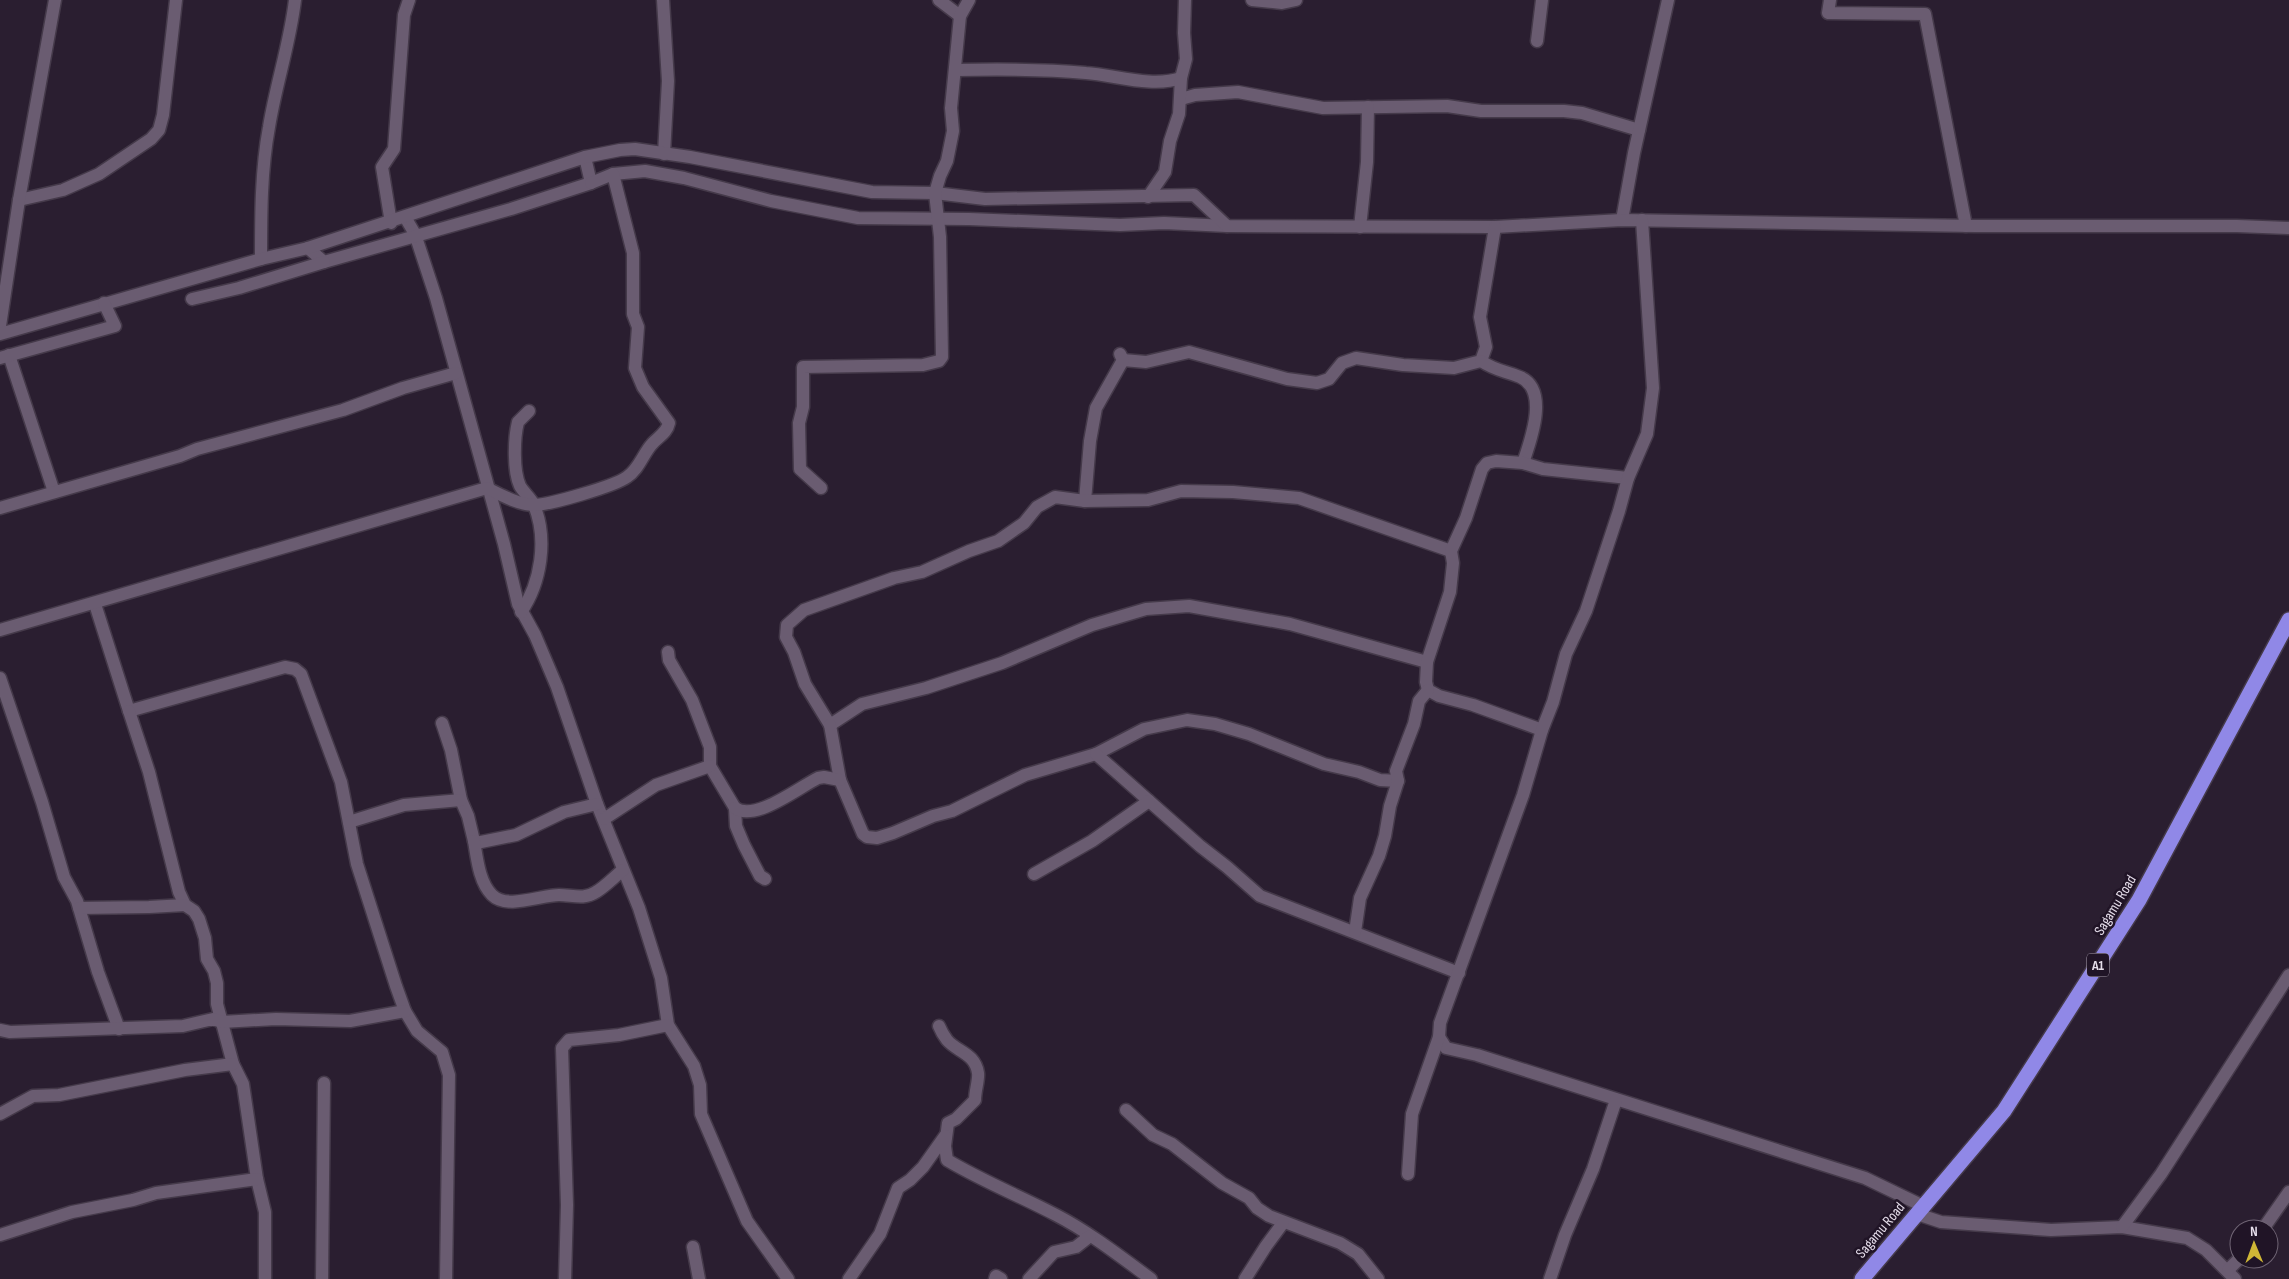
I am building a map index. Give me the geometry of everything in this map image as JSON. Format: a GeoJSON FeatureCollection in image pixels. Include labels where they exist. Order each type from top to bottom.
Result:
{"type":"FeatureCollection","features":[{"type":"Feature","properties":{"kind":"highway","name":"Sagamu Road"},"geometry":{"type":"LineString","coordinates":[[1862,1279],[2004,1112],[2139,900],[2289,620]]}},
{"type":"Feature","properties":{"kind":"street"},"geometry":{"type":"LineString","coordinates":[[0,326],[19,200],[55,0]]}},
{"type":"Feature","properties":{"kind":"street"},"geometry":{"type":"LineString","coordinates":[[19,200],[63,190],[99,174],[151,139],[159,130],[163,115],[176,0]]}},
{"type":"Feature","properties":{"kind":"street"},"geometry":{"type":"LineString","coordinates":[[261,260],[264,161],[269,126],[292,26],[295,0]]}},
{"type":"Feature","properties":{"kind":"street"},"geometry":{"type":"LineString","coordinates":[[391,223],[382,167],[394,149],[404,15],[409,0]]}},
{"type":"Feature","properties":{"kind":"street"},"geometry":{"type":"LineString","coordinates":[[663,0],[668,81],[664,154]]}},
{"type":"Feature","properties":{"kind":"street"},"geometry":{"type":"LineString","coordinates":[[939,0],[960,16]]}},
{"type":"Feature","properties":{"kind":"street"},"geometry":{"type":"LineString","coordinates":[[821,488],[800,469],[799,423],[803,407],[802,367],[923,365],[941,359],[940,237],[935,193],[947,161],[953,131],[951,108],[960,16],[969,0]]}},
{"type":"Feature","properties":{"kind":"street"},"geometry":{"type":"LineString","coordinates":[[1148,197],[1165,172],[1181,99],[1181,78],[1186,59],[1184,32],[1185,0]]}},
{"type":"Feature","properties":{"kind":"street"},"geometry":{"type":"LineString","coordinates":[[1252,0],[1282,3],[1296,0]]}},
{"type":"Feature","properties":{"kind":"street"},"geometry":{"type":"LineString","coordinates":[[1537,41],[1542,0]]}},
{"type":"Feature","properties":{"kind":"street"},"geometry":{"type":"LineString","coordinates":[[1622,220],[1639,130],[1668,0]]}},
{"type":"Feature","properties":{"kind":"street"},"geometry":{"type":"LineString","coordinates":[[1830,0],[1828,13],[1925,14],[1966,226]]}},
{"type":"Feature","properties":{"kind":"street"},"geometry":{"type":"LineString","coordinates":[[956,70],[1031,69],[1086,73],[1144,81],[1181,78]]}},
{"type":"Feature","properties":{"kind":"street"},"geometry":{"type":"LineString","coordinates":[[1181,99],[1195,95],[1238,92],[1279,98],[1323,108],[1447,106],[1481,111],[1564,111],[1582,113],[1639,130]]}},
{"type":"Feature","properties":{"kind":"street"},"geometry":{"type":"LineString","coordinates":[[1360,227],[1366,162],[1368,107]]}},
{"type":"Feature","properties":{"kind":"street"},"geometry":{"type":"LineString","coordinates":[[0,334],[391,223],[585,157],[628,150],[690,157],[872,192],[935,193],[985,199],[1194,195],[1228,226]]}},
{"type":"Feature","properties":{"kind":"street"},"geometry":{"type":"LineString","coordinates":[[585,157],[591,184]]}},
{"type":"Feature","properties":{"kind":"street"},"geometry":{"type":"LineString","coordinates":[[192,299],[239,288],[415,234],[511,209],[591,184],[613,174],[645,171],[684,178],[771,200],[858,218],[1360,227],[1495,227],[1642,220],[1966,226],[2237,226],[2289,228]]}},
{"type":"Feature","properties":{"kind":"street"},"geometry":{"type":"LineString","coordinates":[[0,630],[95,604],[487,488],[505,497],[534,505],[604,488],[628,477],[652,444],[668,427],[668,423],[643,387],[635,368],[638,327],[633,314],[633,253],[613,174]]}},
{"type":"Feature","properties":{"kind":"street"},"geometry":{"type":"LineString","coordinates":[[405,217],[415,234],[436,298],[521,612],[535,635],[557,687],[597,804],[639,908],[661,978],[668,1025],[694,1066],[700,1085],[700,1114],[747,1221],[788,1279]]}},
{"type":"Feature","properties":{"kind":"street"},"geometry":{"type":"LineString","coordinates":[[1408,1174],[1412,1114],[1439,1036],[1440,1023],[1523,795],[1542,730],[1553,702],[1566,654],[1590,598],[1628,478],[1647,434],[1653,388],[1642,220]]}},
{"type":"Feature","properties":{"kind":"street"},"geometry":{"type":"LineString","coordinates":[[1481,361],[1486,347],[1480,316],[1495,227]]}},
{"type":"Feature","properties":{"kind":"street"},"geometry":{"type":"LineString","coordinates":[[308,248],[324,262]]}},
{"type":"Feature","properties":{"kind":"street"},"geometry":{"type":"LineString","coordinates":[[54,492],[4,356],[115,326],[104,303]]}},
{"type":"Feature","properties":{"kind":"street"},"geometry":{"type":"LineString","coordinates":[[1085,501],[1090,441],[1096,408],[1121,357],[1146,362],[1190,352],[1287,380],[1317,382],[1329,379],[1342,363],[1356,358],[1404,365],[1454,368],[1481,361]]}},
{"type":"Feature","properties":{"kind":"street"},"geometry":{"type":"LineString","coordinates":[[1481,361],[1495,371],[1522,378],[1532,389],[1537,408],[1534,431],[1523,463]]}},
{"type":"Feature","properties":{"kind":"street"},"geometry":{"type":"LineString","coordinates":[[0,508],[180,456],[197,449],[343,410],[403,388],[456,373]]}},
{"type":"Feature","properties":{"kind":"street"},"geometry":{"type":"LineString","coordinates":[[521,612],[529,600],[542,546],[534,505],[520,486],[516,462],[518,422],[529,411]]}},
{"type":"Feature","properties":{"kind":"street"},"geometry":{"type":"LineString","coordinates":[[1542,730],[1473,705],[1439,696],[1428,690],[1426,682],[1427,662],[1450,592],[1453,563],[1452,551],[1469,511],[1482,469],[1487,463],[1496,461],[1523,463],[1543,469],[1628,478]]}},
{"type":"Feature","properties":{"kind":"street"},"geometry":{"type":"LineString","coordinates":[[1398,781],[1380,780],[1359,772],[1324,764],[1248,734],[1215,724],[1187,720],[1144,729],[1096,754],[1026,775],[952,811],[877,838],[867,837],[863,834],[840,780],[830,725],[808,690],[786,637],[787,625],[796,614],[874,584],[922,572],[969,551],[998,541],[1024,523],[1037,507],[1055,498],[1085,501],[1148,500],[1181,491],[1233,492],[1299,498],[1452,551]]}},
{"type":"Feature","properties":{"kind":"street"},"geometry":{"type":"LineString","coordinates":[[95,604],[149,772],[179,892],[185,904],[194,911],[199,919],[205,938],[207,959],[214,971],[217,1004],[234,1064],[243,1084],[256,1179],[265,1212],[265,1279]]}},
{"type":"Feature","properties":{"kind":"street"},"geometry":{"type":"LineString","coordinates":[[830,725],[862,704],[926,688],[1002,663],[1092,626],[1146,609],[1189,606],[1290,624],[1427,662]]}},
{"type":"Feature","properties":{"kind":"street"},"geometry":{"type":"LineString","coordinates":[[668,652],[669,660],[692,700],[710,747],[710,766],[735,808],[740,812],[753,812],[818,778],[824,777],[840,780]]}},
{"type":"Feature","properties":{"kind":"street"},"geometry":{"type":"LineString","coordinates":[[129,711],[285,667],[295,669],[301,674],[341,782],[348,822],[362,880],[405,1010],[417,1031],[442,1052],[449,1074],[446,1279]]}},
{"type":"Feature","properties":{"kind":"street"},"geometry":{"type":"LineString","coordinates":[[0,678],[42,802],[64,877],[79,908],[98,972],[119,1029]]}},
{"type":"Feature","properties":{"kind":"street"},"geometry":{"type":"LineString","coordinates":[[1355,932],[1360,898],[1379,856],[1390,806],[1398,781],[1396,770],[1414,724],[1419,701],[1428,690]]}},
{"type":"Feature","properties":{"kind":"street"},"geometry":{"type":"LineString","coordinates":[[442,723],[451,750],[461,800],[468,816],[483,880],[488,892],[498,900],[526,902],[559,895],[576,898],[583,897],[596,892],[623,870]]}},
{"type":"Feature","properties":{"kind":"street"},"geometry":{"type":"LineString","coordinates":[[1096,754],[1260,896],[1459,973]]}},
{"type":"Feature","properties":{"kind":"street"},"geometry":{"type":"LineString","coordinates":[[604,819],[656,785],[710,766]]}},
{"type":"Feature","properties":{"kind":"street"},"geometry":{"type":"LineString","coordinates":[[348,822],[404,805],[461,800]]}},
{"type":"Feature","properties":{"kind":"street"},"geometry":{"type":"LineString","coordinates":[[1034,874],[1092,841],[1149,800]]}},
{"type":"Feature","properties":{"kind":"street"},"geometry":{"type":"LineString","coordinates":[[474,841],[482,843],[516,835],[564,812],[597,804]]}},
{"type":"Feature","properties":{"kind":"street"},"geometry":{"type":"LineString","coordinates":[[735,808],[736,826],[744,845],[760,876],[765,879]]}},
{"type":"Feature","properties":{"kind":"street"},"geometry":{"type":"LineString","coordinates":[[79,908],[149,907],[185,904]]}},
{"type":"Feature","properties":{"kind":"street"},"geometry":{"type":"LineString","coordinates":[[2122,1226],[2161,1174],[2289,975]]}},
{"type":"Feature","properties":{"kind":"street"},"geometry":{"type":"LineString","coordinates":[[0,1030],[10,1032],[184,1026],[213,1019],[222,1022],[276,1019],[350,1021],[405,1010]]}},
{"type":"Feature","properties":{"kind":"street"},"geometry":{"type":"LineString","coordinates":[[565,1279],[567,1205],[562,1048],[569,1040],[619,1035],[668,1025]]}},
{"type":"Feature","properties":{"kind":"street"},"geometry":{"type":"LineString","coordinates":[[939,1026],[948,1041],[967,1053],[978,1072],[975,1100],[956,1120],[948,1123],[945,1135],[947,1160],[1009,1194],[1058,1216],[1090,1236],[1145,1277]]}},
{"type":"Feature","properties":{"kind":"street"},"geometry":{"type":"LineString","coordinates":[[1439,1036],[1446,1048],[1477,1055],[1865,1178],[1941,1222],[2051,1230],[2122,1226],[2187,1238],[2232,1275]]}},
{"type":"Feature","properties":{"kind":"street"},"geometry":{"type":"LineString","coordinates":[[0,1114],[33,1096],[59,1095],[186,1070],[234,1064]]}},
{"type":"Feature","properties":{"kind":"street"},"geometry":{"type":"LineString","coordinates":[[322,1279],[324,1082]]}},
{"type":"Feature","properties":{"kind":"street"},"geometry":{"type":"LineString","coordinates":[[1550,1279],[1565,1236],[1593,1168],[1616,1100]]}},
{"type":"Feature","properties":{"kind":"street"},"geometry":{"type":"LineString","coordinates":[[1126,1110],[1153,1135],[1172,1144],[1222,1183],[1249,1198],[1257,1208],[1283,1223],[1288,1223],[1340,1243],[1352,1250],[1368,1264],[1378,1279]]}},
{"type":"Feature","properties":{"kind":"street"},"geometry":{"type":"LineString","coordinates":[[849,1279],[880,1234],[898,1188],[910,1180],[923,1167],[945,1135]]}},
{"type":"Feature","properties":{"kind":"street"},"geometry":{"type":"LineString","coordinates":[[0,1234],[72,1212],[133,1200],[156,1193],[256,1179]]}},
{"type":"Feature","properties":{"kind":"street"},"geometry":{"type":"LineString","coordinates":[[2270,1219],[2289,1192]]}},
{"type":"Feature","properties":{"kind":"street"},"geometry":{"type":"LineString","coordinates":[[1245,1279],[1283,1223]]}},
{"type":"Feature","properties":{"kind":"street"},"geometry":{"type":"LineString","coordinates":[[1029,1279],[1054,1252],[1076,1247],[1090,1236]]}},
{"type":"Feature","properties":{"kind":"street"},"geometry":{"type":"LineString","coordinates":[[693,1247],[699,1279]]}},
{"type":"Feature","properties":{"kind":"street"},"geometry":{"type":"LineString","coordinates":[[995,1279],[996,1276],[1001,1279]]}}]}
